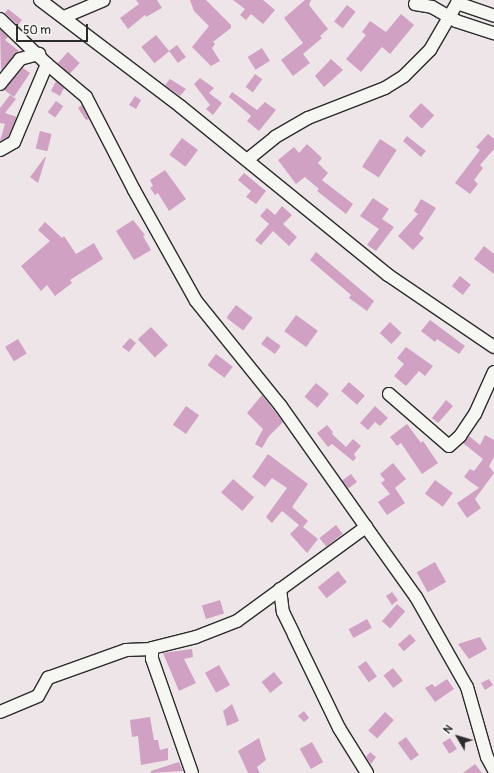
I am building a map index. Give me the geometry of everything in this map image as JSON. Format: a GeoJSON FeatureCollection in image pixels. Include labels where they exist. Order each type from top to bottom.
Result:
{"type":"FeatureCollection","features":[{"type":"Feature","properties":{"kind":"street"},"geometry":{"type":"LineString","coordinates":[[40,0],[64,17],[247,160],[388,275],[494,347]]}},
{"type":"Feature","properties":{"kind":"street"},"geometry":{"type":"LineString","coordinates":[[64,17],[104,0]]}},
{"type":"Feature","properties":{"kind":"street"},"geometry":{"type":"LineString","coordinates":[[247,160],[275,137],[308,118],[385,88],[404,76],[430,50],[458,1],[494,16]]}},
{"type":"Feature","properties":{"kind":"street"},"geometry":{"type":"LineString","coordinates":[[415,4],[432,7],[450,17],[494,33]]}},
{"type":"Feature","properties":{"kind":"street"},"geometry":{"type":"LineString","coordinates":[[0,19],[39,54],[47,64],[86,97],[134,190],[196,301],[280,405],[416,597],[467,687],[487,757],[494,770]]}},
{"type":"Feature","properties":{"kind":"street"},"geometry":{"type":"LineString","coordinates":[[0,84],[20,59],[39,54]]}},
{"type":"Feature","properties":{"kind":"street"},"geometry":{"type":"LineString","coordinates":[[0,150],[14,142],[47,64]]}},
{"type":"Feature","properties":{"kind":"street"},"geometry":{"type":"LineString","coordinates":[[388,394],[449,446],[460,436],[475,414],[494,372]]}},
{"type":"Feature","properties":{"kind":"street"},"geometry":{"type":"LineString","coordinates":[[0,712],[38,696],[48,678],[126,650],[152,648],[196,637],[237,621],[366,527]]}},
{"type":"Feature","properties":{"kind":"street"},"geometry":{"type":"LineString","coordinates":[[280,589],[283,612],[339,728],[366,773]]}},
{"type":"Feature","properties":{"kind":"street"},"geometry":{"type":"LineString","coordinates":[[152,648],[152,659],[192,773]]}},
{"type":"Feature","properties":{"kind":"building"},"geometry":{"type":"Polygon","coordinates":[[[136,0],[157,0],[162,8],[146,17],[145,15],[128,29],[120,18],[139,4],[136,0]]]}},
{"type":"Feature","properties":{"kind":"building"},"geometry":{"type":"Polygon","coordinates":[[[190,0],[206,0],[231,25],[231,28],[213,42],[215,44],[212,48],[220,61],[211,66],[192,47],[209,26],[194,11],[190,0]]]}},
{"type":"Feature","properties":{"kind":"building"},"geometry":{"type":"Polygon","coordinates":[[[233,0],[263,0],[275,10],[263,24],[251,14],[246,20],[240,15],[245,9],[233,0]]]}},
{"type":"Feature","properties":{"kind":"building"},"geometry":{"type":"Polygon","coordinates":[[[305,0],[311,0],[309,5],[328,29],[320,36],[322,38],[303,54],[310,63],[293,76],[281,60],[303,43],[284,18],[305,0]]]}},
{"type":"Feature","properties":{"kind":"building"},"geometry":{"type":"Polygon","coordinates":[[[347,5],[356,12],[343,28],[334,22],[347,5]]]}},
{"type":"Feature","properties":{"kind":"building"},"geometry":{"type":"Polygon","coordinates":[[[8,9],[22,20],[18,25],[5,13],[8,9]]]}},
{"type":"Feature","properties":{"kind":"building"},"geometry":{"type":"Polygon","coordinates":[[[401,14],[414,25],[390,54],[382,47],[361,72],[346,59],[366,35],[362,32],[370,21],[386,32],[401,14]]]}},
{"type":"Feature","properties":{"kind":"building"},"geometry":{"type":"Polygon","coordinates":[[[0,29],[8,37],[5,40],[19,51],[1,70],[0,29]]]}},
{"type":"Feature","properties":{"kind":"building"},"geometry":{"type":"Polygon","coordinates":[[[156,35],[169,51],[154,63],[141,47],[156,35]]]}},
{"type":"Feature","properties":{"kind":"building"},"geometry":{"type":"Polygon","coordinates":[[[177,45],[186,57],[178,63],[169,51],[177,45]]]}},
{"type":"Feature","properties":{"kind":"building"},"geometry":{"type":"Polygon","coordinates":[[[262,48],[270,61],[256,70],[248,57],[262,48]]]}},
{"type":"Feature","properties":{"kind":"building"},"geometry":{"type":"Polygon","coordinates":[[[68,52],[80,63],[69,74],[58,63],[68,52]]]}},
{"type":"Feature","properties":{"kind":"building"},"geometry":{"type":"Polygon","coordinates":[[[331,59],[343,70],[324,87],[315,76],[331,59]]]}},
{"type":"Feature","properties":{"kind":"building"},"geometry":{"type":"Polygon","coordinates":[[[23,68],[30,73],[14,97],[4,90],[23,68]]]}},
{"type":"Feature","properties":{"kind":"building"},"geometry":{"type":"Polygon","coordinates":[[[255,74],[262,79],[253,92],[246,87],[255,74]]]}},
{"type":"Feature","properties":{"kind":"building"},"geometry":{"type":"Polygon","coordinates":[[[200,78],[214,88],[209,93],[222,103],[213,115],[206,109],[210,105],[194,84],[200,78]]]}},
{"type":"Feature","properties":{"kind":"building"},"geometry":{"type":"Polygon","coordinates":[[[170,79],[186,89],[180,96],[165,85],[170,79]]]}},
{"type":"Feature","properties":{"kind":"building"},"geometry":{"type":"Polygon","coordinates":[[[56,81],[64,88],[60,96],[51,91],[56,81]]]}},
{"type":"Feature","properties":{"kind":"building"},"geometry":{"type":"Polygon","coordinates":[[[232,92],[257,110],[265,102],[276,110],[259,131],[247,121],[251,116],[229,97],[232,92]]]}},
{"type":"Feature","properties":{"kind":"building"},"geometry":{"type":"Polygon","coordinates":[[[10,95],[16,99],[5,113],[17,117],[8,137],[0,141],[5,124],[0,123],[0,108],[10,95]]]}},
{"type":"Feature","properties":{"kind":"building"},"geometry":{"type":"Polygon","coordinates":[[[135,96],[141,100],[136,109],[129,105],[135,96]]]}},
{"type":"Feature","properties":{"kind":"building"},"geometry":{"type":"Polygon","coordinates":[[[56,101],[63,106],[55,118],[48,112],[56,101]]]}},
{"type":"Feature","properties":{"kind":"building"},"geometry":{"type":"Polygon","coordinates":[[[421,103],[434,115],[422,128],[409,116],[421,103]]]}},
{"type":"Feature","properties":{"kind":"building"},"geometry":{"type":"Polygon","coordinates":[[[82,105],[89,119],[86,120],[78,108],[82,105]]]}},
{"type":"Feature","properties":{"kind":"building"},"geometry":{"type":"Polygon","coordinates":[[[40,131],[52,134],[47,151],[36,148],[40,131]]]}},
{"type":"Feature","properties":{"kind":"building"},"geometry":{"type":"Polygon","coordinates":[[[488,134],[494,139],[494,149],[480,165],[483,168],[474,180],[478,184],[470,194],[455,183],[480,150],[476,147],[488,134]]]}},
{"type":"Feature","properties":{"kind":"building"},"geometry":{"type":"Polygon","coordinates":[[[407,136],[426,151],[421,157],[403,141],[407,136]]]}},
{"type":"Feature","properties":{"kind":"building"},"geometry":{"type":"Polygon","coordinates":[[[182,138],[198,150],[185,167],[169,155],[182,138]]]}},
{"type":"Feature","properties":{"kind":"building"},"geometry":{"type":"Polygon","coordinates":[[[380,139],[397,150],[379,178],[362,167],[380,139]]]}},
{"type":"Feature","properties":{"kind":"building"},"geometry":{"type":"Polygon","coordinates":[[[307,144],[322,158],[318,163],[328,173],[322,180],[353,204],[346,214],[317,191],[319,189],[305,177],[296,184],[278,160],[294,147],[299,153],[307,144]]]}},
{"type":"Feature","properties":{"kind":"building"},"geometry":{"type":"Polygon","coordinates":[[[46,157],[38,183],[30,177],[46,157]]]}},
{"type":"Feature","properties":{"kind":"building"},"geometry":{"type":"Polygon","coordinates":[[[165,170],[186,199],[169,211],[158,193],[155,195],[150,188],[153,186],[150,180],[165,170]]]}},
{"type":"Feature","properties":{"kind":"building"},"geometry":{"type":"Polygon","coordinates":[[[244,173],[266,191],[256,204],[246,197],[251,191],[238,180],[244,173]]]}},
{"type":"Feature","properties":{"kind":"building"},"geometry":{"type":"Polygon","coordinates":[[[373,198],[389,209],[382,219],[394,227],[376,251],[367,245],[379,229],[360,216],[373,198]]]}},
{"type":"Feature","properties":{"kind":"building"},"geometry":{"type":"Polygon","coordinates":[[[421,199],[436,208],[419,234],[424,238],[413,250],[398,236],[418,214],[414,211],[421,199]]]}},
{"type":"Feature","properties":{"kind":"building"},"geometry":{"type":"Polygon","coordinates":[[[282,206],[292,215],[283,224],[297,237],[289,246],[273,231],[261,245],[255,240],[269,224],[260,216],[267,208],[275,215],[282,206]]]}},
{"type":"Feature","properties":{"kind":"building"},"geometry":{"type":"Polygon","coordinates":[[[133,220],[145,235],[143,236],[151,250],[134,260],[116,231],[133,220]]]}},
{"type":"Feature","properties":{"kind":"building"},"geometry":{"type":"Polygon","coordinates":[[[45,222],[62,238],[64,236],[76,254],[94,243],[103,259],[70,280],[72,283],[55,296],[47,285],[41,291],[21,266],[50,241],[38,230],[45,222]]]}},
{"type":"Feature","properties":{"kind":"building"},"geometry":{"type":"Polygon","coordinates":[[[484,246],[494,254],[494,274],[474,259],[484,246]]]}},
{"type":"Feature","properties":{"kind":"building"},"geometry":{"type":"Polygon","coordinates":[[[316,252],[374,301],[367,311],[349,298],[351,295],[310,260],[316,252]]]}},
{"type":"Feature","properties":{"kind":"building"},"geometry":{"type":"Polygon","coordinates":[[[460,276],[471,285],[463,295],[452,286],[460,276]]]}},
{"type":"Feature","properties":{"kind":"building"},"geometry":{"type":"Polygon","coordinates":[[[236,305],[253,318],[243,330],[226,318],[236,305]]]}},
{"type":"Feature","properties":{"kind":"building"},"geometry":{"type":"Polygon","coordinates":[[[296,315],[318,331],[306,347],[284,331],[296,315]]]}},
{"type":"Feature","properties":{"kind":"building"},"geometry":{"type":"Polygon","coordinates":[[[430,320],[465,346],[459,354],[437,339],[435,342],[421,331],[430,320]]]}},
{"type":"Feature","properties":{"kind":"building"},"geometry":{"type":"Polygon","coordinates":[[[390,322],[402,333],[391,344],[380,333],[390,322]]]}},
{"type":"Feature","properties":{"kind":"building"},"geometry":{"type":"Polygon","coordinates":[[[151,327],[168,345],[155,358],[138,339],[151,327]]]}},
{"type":"Feature","properties":{"kind":"building"},"geometry":{"type":"Polygon","coordinates":[[[267,336],[281,346],[275,354],[261,344],[267,336]]]}},
{"type":"Feature","properties":{"kind":"building"},"geometry":{"type":"Polygon","coordinates":[[[130,338],[136,343],[129,352],[122,347],[130,338]]]}},
{"type":"Feature","properties":{"kind":"building"},"geometry":{"type":"Polygon","coordinates":[[[18,339],[27,354],[14,361],[5,347],[18,339]]]}},
{"type":"Feature","properties":{"kind":"building"},"geometry":{"type":"Polygon","coordinates":[[[406,347],[433,366],[425,376],[419,371],[406,386],[394,376],[404,364],[397,358],[406,347]]]}},
{"type":"Feature","properties":{"kind":"building"},"geometry":{"type":"Polygon","coordinates":[[[216,354],[233,367],[224,378],[208,365],[216,354]]]}},
{"type":"Feature","properties":{"kind":"building"},"geometry":{"type":"Polygon","coordinates":[[[349,382],[365,396],[357,405],[341,391],[349,382]]]}},
{"type":"Feature","properties":{"kind":"building"},"geometry":{"type":"Polygon","coordinates":[[[316,383],[329,394],[317,408],[304,397],[316,383]]]}},
{"type":"Feature","properties":{"kind":"building"},"geometry":{"type":"Polygon","coordinates":[[[262,395],[283,422],[269,436],[262,448],[255,444],[263,429],[247,413],[262,395]]]}},
{"type":"Feature","properties":{"kind":"building"},"geometry":{"type":"Polygon","coordinates":[[[446,400],[453,406],[438,423],[432,418],[446,400]]]}},
{"type":"Feature","properties":{"kind":"building"},"geometry":{"type":"Polygon","coordinates":[[[186,406],[199,415],[186,434],[173,425],[186,406]]]}},
{"type":"Feature","properties":{"kind":"building"},"geometry":{"type":"Polygon","coordinates":[[[375,406],[388,418],[380,426],[375,422],[368,430],[360,423],[375,406]]]}},
{"type":"Feature","properties":{"kind":"building"},"geometry":{"type":"Polygon","coordinates":[[[407,424],[421,443],[423,441],[438,463],[422,474],[401,443],[397,446],[390,437],[407,424]]]}},
{"type":"Feature","properties":{"kind":"building"},"geometry":{"type":"Polygon","coordinates":[[[327,425],[333,432],[332,434],[346,447],[353,439],[361,446],[354,454],[356,458],[353,461],[332,444],[328,447],[317,433],[327,425]]]}},
{"type":"Feature","properties":{"kind":"building"},"geometry":{"type":"Polygon","coordinates":[[[485,435],[494,440],[494,457],[489,466],[494,473],[475,499],[481,508],[467,518],[457,503],[479,488],[464,477],[470,469],[474,471],[483,459],[463,443],[469,436],[480,445],[485,435]]]}},
{"type":"Feature","properties":{"kind":"building"},"geometry":{"type":"Polygon","coordinates":[[[268,454],[308,484],[292,507],[308,521],[303,527],[318,539],[307,553],[290,534],[299,525],[282,511],[272,523],[266,517],[287,488],[272,478],[265,487],[252,477],[268,454]]]}},
{"type":"Feature","properties":{"kind":"building"},"geometry":{"type":"Polygon","coordinates":[[[393,463],[406,479],[395,488],[405,503],[387,515],[378,502],[390,494],[381,483],[385,480],[380,474],[393,463]]]}},
{"type":"Feature","properties":{"kind":"building"},"geometry":{"type":"Polygon","coordinates":[[[351,474],[357,482],[348,489],[342,481],[351,474]]]}},
{"type":"Feature","properties":{"kind":"building"},"geometry":{"type":"Polygon","coordinates":[[[233,479],[254,497],[242,511],[221,493],[233,479]]]}},
{"type":"Feature","properties":{"kind":"building"},"geometry":{"type":"Polygon","coordinates":[[[435,480],[453,493],[443,507],[425,494],[435,480]]]}},
{"type":"Feature","properties":{"kind":"building"},"geometry":{"type":"Polygon","coordinates":[[[336,525],[343,534],[326,547],[319,538],[336,525]]]}},
{"type":"Feature","properties":{"kind":"building"},"geometry":{"type":"Polygon","coordinates":[[[435,562],[446,582],[428,592],[417,572],[435,562]]]}},
{"type":"Feature","properties":{"kind":"building"},"geometry":{"type":"Polygon","coordinates":[[[338,571],[347,582],[327,598],[318,587],[338,571]]]}},
{"type":"Feature","properties":{"kind":"building"},"geometry":{"type":"Polygon","coordinates":[[[392,592],[398,600],[392,605],[386,596],[392,592]]]}},
{"type":"Feature","properties":{"kind":"building"},"geometry":{"type":"Polygon","coordinates":[[[220,600],[224,613],[206,619],[202,606],[220,600]]]}},
{"type":"Feature","properties":{"kind":"building"},"geometry":{"type":"Polygon","coordinates":[[[397,604],[405,611],[390,629],[382,621],[397,604]]]}},
{"type":"Feature","properties":{"kind":"building"},"geometry":{"type":"Polygon","coordinates":[[[367,619],[372,628],[353,638],[349,629],[367,619]]]}},
{"type":"Feature","properties":{"kind":"building"},"geometry":{"type":"Polygon","coordinates":[[[410,634],[416,641],[404,651],[398,644],[410,634]]]}},
{"type":"Feature","properties":{"kind":"building"},"geometry":{"type":"Polygon","coordinates":[[[480,637],[487,649],[469,659],[458,644],[480,637]]]}},
{"type":"Feature","properties":{"kind":"building"},"geometry":{"type":"Polygon","coordinates":[[[192,649],[193,657],[184,659],[196,683],[179,691],[163,653],[192,649]]]}},
{"type":"Feature","properties":{"kind":"building"},"geometry":{"type":"Polygon","coordinates":[[[366,661],[377,677],[369,682],[358,667],[366,661]]]}},
{"type":"Feature","properties":{"kind":"building"},"geometry":{"type":"Polygon","coordinates":[[[219,665],[230,685],[216,693],[205,673],[219,665]]]}},
{"type":"Feature","properties":{"kind":"building"},"geometry":{"type":"Polygon","coordinates":[[[393,668],[403,681],[393,688],[384,675],[393,668]]]}},
{"type":"Feature","properties":{"kind":"building"},"geometry":{"type":"Polygon","coordinates":[[[274,672],[283,683],[270,693],[262,682],[274,672]]]}},
{"type":"Feature","properties":{"kind":"building"},"geometry":{"type":"Polygon","coordinates":[[[447,679],[454,689],[435,702],[425,688],[432,684],[435,687],[447,679]]]}},
{"type":"Feature","properties":{"kind":"building"},"geometry":{"type":"Polygon","coordinates":[[[489,679],[493,685],[485,690],[481,683],[489,679]]]}},
{"type":"Feature","properties":{"kind":"building"},"geometry":{"type":"Polygon","coordinates":[[[232,704],[239,721],[227,726],[223,711],[232,704]]]}},
{"type":"Feature","properties":{"kind":"building"},"geometry":{"type":"Polygon","coordinates":[[[304,711],[309,718],[304,722],[298,716],[304,711]]]}},
{"type":"Feature","properties":{"kind":"building"},"geometry":{"type":"Polygon","coordinates":[[[385,712],[394,720],[377,739],[368,731],[385,712]]]}},
{"type":"Feature","properties":{"kind":"building"},"geometry":{"type":"Polygon","coordinates":[[[150,717],[154,740],[158,740],[160,750],[168,748],[168,760],[141,765],[138,736],[132,737],[130,720],[150,717]]]}},
{"type":"Feature","properties":{"kind":"building"},"geometry":{"type":"Polygon","coordinates":[[[406,737],[419,755],[411,761],[398,743],[406,737]]]}},
{"type":"Feature","properties":{"kind":"building"},"geometry":{"type":"Polygon","coordinates":[[[259,738],[266,760],[257,767],[260,773],[248,773],[238,751],[259,738]]]}},
{"type":"Feature","properties":{"kind":"building"},"geometry":{"type":"Polygon","coordinates":[[[450,738],[457,749],[449,754],[442,743],[450,738]]]}},
{"type":"Feature","properties":{"kind":"building"},"geometry":{"type":"Polygon","coordinates":[[[312,742],[323,762],[311,769],[300,749],[312,742]]]}},
{"type":"Feature","properties":{"kind":"building"},"geometry":{"type":"Polygon","coordinates":[[[370,752],[376,757],[371,764],[366,757],[370,752]]]}},
{"type":"Feature","properties":{"kind":"building"},"geometry":{"type":"Polygon","coordinates":[[[179,762],[183,771],[151,773],[151,771],[179,762]]]}},
{"type":"Feature","properties":{"kind":"building"},"geometry":{"type":"Polygon","coordinates":[[[475,764],[482,773],[463,773],[475,764]]]}}]}
